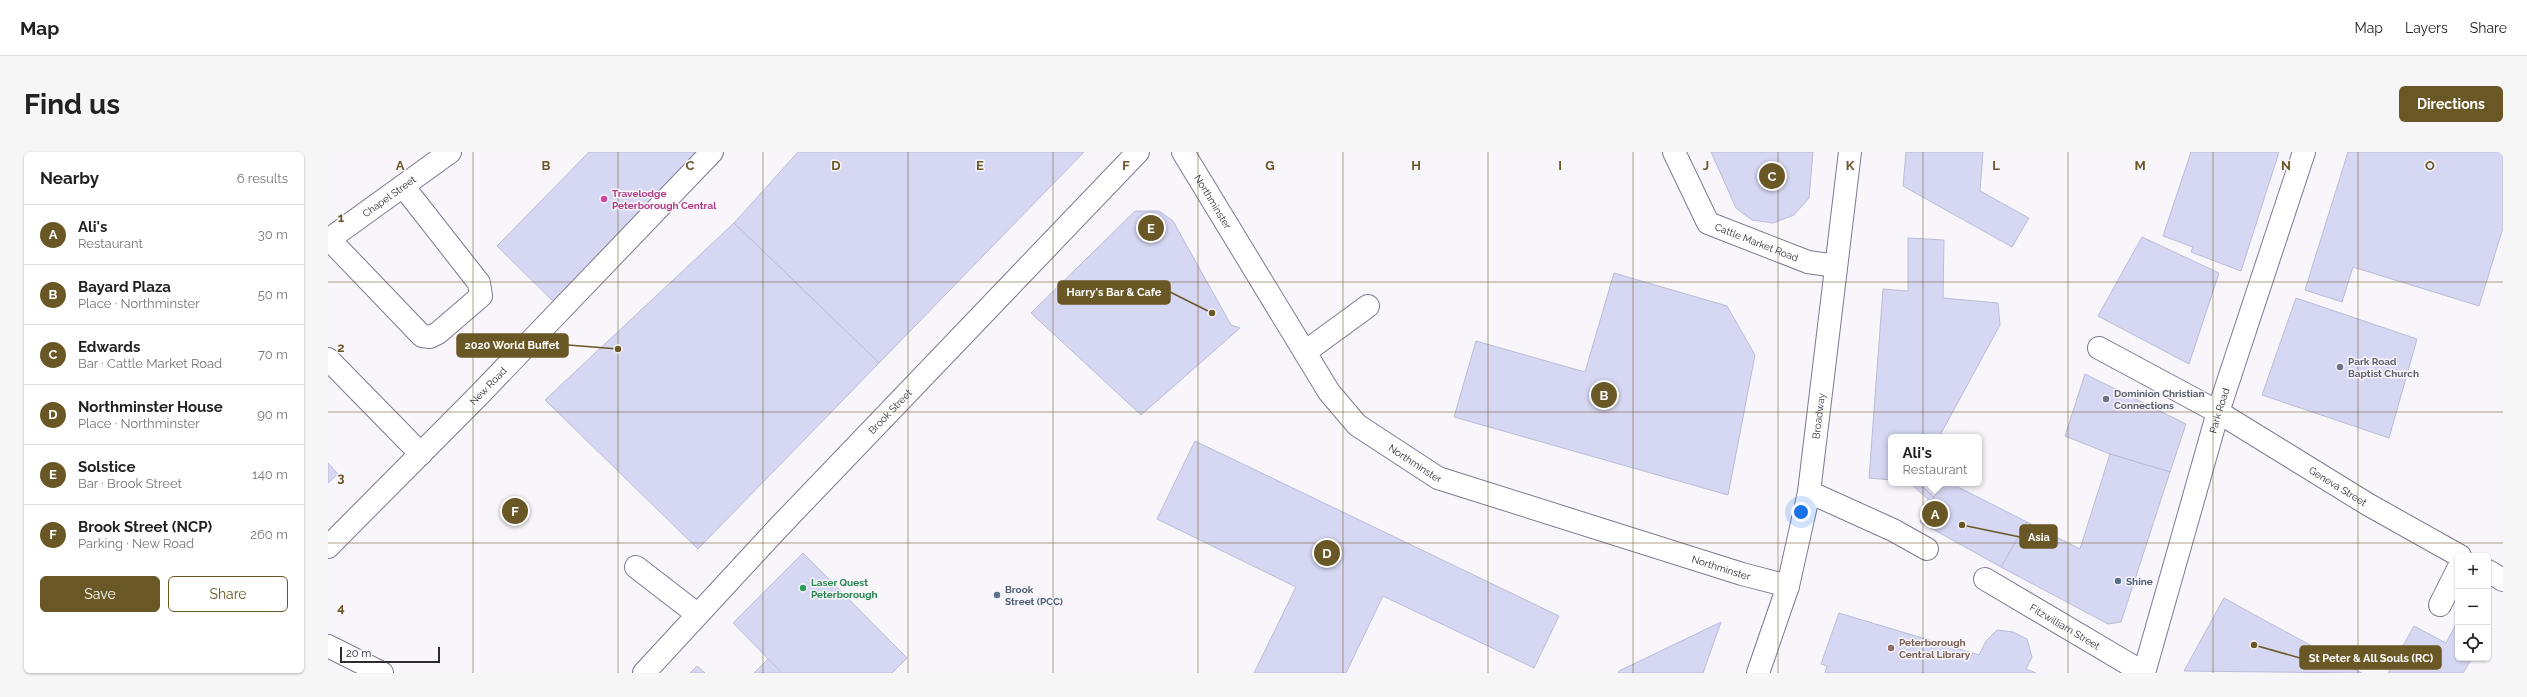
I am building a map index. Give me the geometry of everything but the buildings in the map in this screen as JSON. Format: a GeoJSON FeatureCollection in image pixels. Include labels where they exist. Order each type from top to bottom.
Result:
{"type":"FeatureCollection","features":[{"type":"Feature","properties":{"kind":"street","name":"Chapel Street"},"geometry":{"type":"LineString","coordinates":[[329,240],[450,152]]}},
{"type":"Feature","properties":{"kind":"street","name":"New Road"},"geometry":{"type":"LineString","coordinates":[[328,547],[421,454],[712,152]]}},
{"type":"Feature","properties":{"kind":"street","name":"Brook Street"},"geometry":{"type":"LineString","coordinates":[[644,673],[697,614],[1138,152]]}},
{"type":"Feature","properties":{"kind":"street","name":"Northminster"},"geometry":{"type":"LineString","coordinates":[[1183,152],[1329,392],[1357,425],[1438,478],[1742,574],[1788,586]]}},
{"type":"Feature","properties":{"kind":"street","name":"Cattle Market Road"},"geometry":{"type":"LineString","coordinates":[[1674,152],[1708,223],[1808,262],[1836,266]]}},
{"type":"Feature","properties":{"kind":"street","name":"Broadway"},"geometry":{"type":"LineString","coordinates":[[1758,673],[1788,586],[1809,492],[1850,152]]}},
{"type":"Feature","properties":{"kind":"street","name":"Park Road"},"geometry":{"type":"LineString","coordinates":[[2144,673],[2218,412],[2304,152]]}},
{"type":"Feature","properties":{"kind":"street"},"geometry":{"type":"LineString","coordinates":[[329,240],[422,336],[430,337],[438,333],[480,296],[481,289],[479,283],[403,186]]}},
{"type":"Feature","properties":{"kind":"street"},"geometry":{"type":"LineString","coordinates":[[1305,352],[1368,306]]}},
{"type":"Feature","properties":{"kind":"street","name":"Geneva Street"},"geometry":{"type":"LineString","coordinates":[[2098,348],[2218,412],[2369,505],[2455,553]]}},
{"type":"Feature","properties":{"kind":"street"},"geometry":{"type":"LineString","coordinates":[[328,359],[421,454]]}},
{"type":"Feature","properties":{"kind":"street"},"geometry":{"type":"LineString","coordinates":[[1809,492],[1893,530],[1927,549]]}},
{"type":"Feature","properties":{"kind":"street"},"geometry":{"type":"LineString","coordinates":[[636,568],[697,614]]}},
{"type":"Feature","properties":{"kind":"street"},"geometry":{"type":"LineString","coordinates":[[2491,573],[2503,580]]}},
{"type":"Feature","properties":{"kind":"street"},"geometry":{"type":"LineString","coordinates":[[2440,605],[2455,575]]}},
{"type":"Feature","properties":{"kind":"street","name":"Fitzwilliam Street"},"geometry":{"type":"LineString","coordinates":[[1985,580],[2144,673]]}},
{"type":"Feature","properties":{"kind":"street"},"geometry":{"type":"LineString","coordinates":[[328,646],[382,673]]}},
{"type":"Feature","properties":{"kind":"place","name":"Edwards"},"geometry":{"type":"Point","coordinates":[1772,176]}},
{"type":"Feature","properties":{"kind":"place","name":"Travelodge Peterborough Central"},"geometry":{"type":"Point","coordinates":[604,199]}},
{"type":"Feature","properties":{"kind":"place","name":"Solstice"},"geometry":{"type":"Point","coordinates":[1151,228]}},
{"type":"Feature","properties":{"kind":"place","name":"Harry's Bar & Cafe"},"geometry":{"type":"Point","coordinates":[1212,313]}},
{"type":"Feature","properties":{"kind":"place","name":"2020 World Buffet"},"geometry":{"type":"Point","coordinates":[618,349]}},
{"type":"Feature","properties":{"kind":"place","name":"Park Road Baptist Church"},"geometry":{"type":"Point","coordinates":[2340,367]}},
{"type":"Feature","properties":{"kind":"place","name":"Bayard Plaza"},"geometry":{"type":"Point","coordinates":[1604,395]}},
{"type":"Feature","properties":{"kind":"place","name":"Dominion Christian Connections"},"geometry":{"type":"Point","coordinates":[2106,399]}},
{"type":"Feature","properties":{"kind":"place","name":"Brook Street (NCP)"},"geometry":{"type":"Point","coordinates":[515,511]}},
{"type":"Feature","properties":{"kind":"place","name":"Ali's"},"geometry":{"type":"Point","coordinates":[1935,514]}},
{"type":"Feature","properties":{"kind":"place","name":"Asia"},"geometry":{"type":"Point","coordinates":[1962,525]}},
{"type":"Feature","properties":{"kind":"place","name":"Northminster House"},"geometry":{"type":"Point","coordinates":[1327,553]}},
{"type":"Feature","properties":{"kind":"place","name":"Shine"},"geometry":{"type":"Point","coordinates":[2118,581]}},
{"type":"Feature","properties":{"kind":"place","name":"Laser Quest Peterborough"},"geometry":{"type":"Point","coordinates":[803,588]}},
{"type":"Feature","properties":{"kind":"place","name":"Brook Street (PCC)"},"geometry":{"type":"Point","coordinates":[997,595]}},
{"type":"Feature","properties":{"kind":"place","name":"St Peter & All Souls (RC)"},"geometry":{"type":"Point","coordinates":[2254,645]}},
{"type":"Feature","properties":{"kind":"place","name":"Peterborough Central Library"},"geometry":{"type":"Point","coordinates":[1891,648]}}]}
